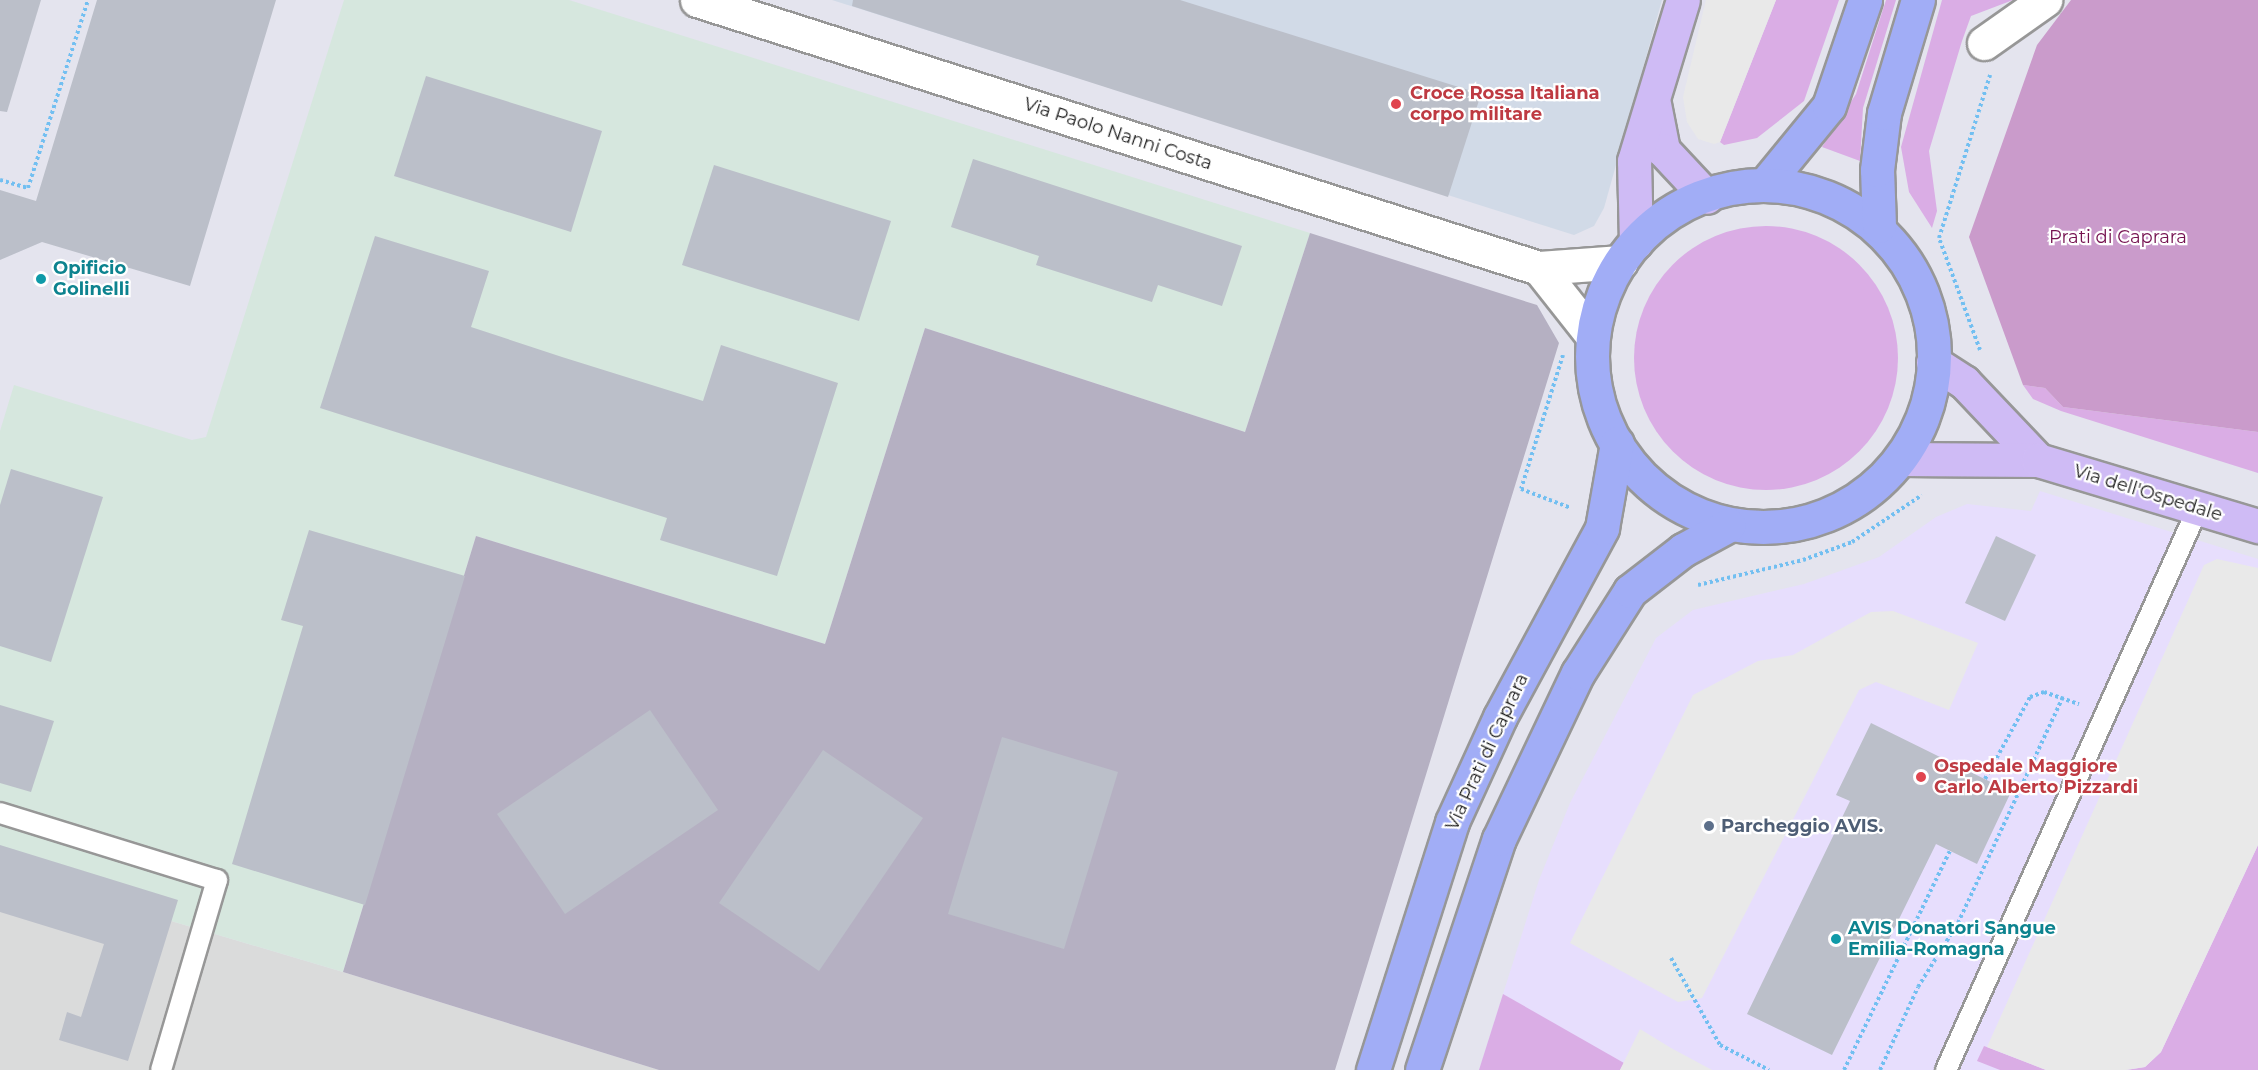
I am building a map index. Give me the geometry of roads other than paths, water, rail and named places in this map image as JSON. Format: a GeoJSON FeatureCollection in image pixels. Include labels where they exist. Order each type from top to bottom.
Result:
{"type":"FeatureCollection","features":[{"type":"Feature","properties":{"kind":"main road"},"geometry":{"type":"LineString","coordinates":[[1766,183],[1829,106],[1865,0]]}},
{"type":"Feature","properties":{"kind":"main road"},"geometry":{"type":"LineString","coordinates":[[1879,226],[1882,123],[1918,0]]}},
{"type":"Feature","properties":{"kind":"main road"},"geometry":{"type":"LineString","coordinates":[[1766,183],[1817,193],[1879,226],[1921,284],[1933,329],[1930,390],[1901,459],[1881,481],[1832,510],[1802,519],[1729,525],[1681,510],[1636,470],[1617,443],[1579,339],[1610,277],[1629,252],[1670,214],[1707,197],[1766,183]]}},
{"type":"Feature","properties":{"kind":"main road","name":"Via Prati di Caprara"},"geometry":{"type":"LineString","coordinates":[[1373,1070],[1452,822],[1500,717],[1602,528],[1617,443]]}},
{"type":"Feature","properties":{"kind":"main road"},"geometry":{"type":"LineString","coordinates":[[1422,1070],[1499,839],[1578,673],[1630,591],[1683,550],[1729,525]]}},
{"type":"Feature","properties":{"kind":"street","name":"Via Paolo Nanni Costa"},"geometry":{"type":"LineString","coordinates":[[697,0],[1539,268],[1629,252]]}},
{"type":"Feature","properties":{"kind":"street"},"geometry":{"type":"LineString","coordinates":[[1629,252],[1634,161],[1683,0]]}},
{"type":"Feature","properties":{"kind":"street"},"geometry":{"type":"LineString","coordinates":[[1994,39],[2045,0]]}},
{"type":"Feature","properties":{"kind":"street"},"geometry":{"type":"LineString","coordinates":[[1653,96],[1663,150],[1707,197]]}},
{"type":"Feature","properties":{"kind":"street"},"geometry":{"type":"LineString","coordinates":[[1539,268],[1579,339]]}},
{"type":"Feature","properties":{"kind":"street","name":"Via dell'Ospedale"},"geometry":{"type":"LineString","coordinates":[[1933,362],[1964,382],[2038,460]]}},
{"type":"Feature","properties":{"kind":"street","name":"Via dell'Ospedale"},"geometry":{"type":"LineString","coordinates":[[1901,459],[2038,460],[2258,526]]}},
{"type":"Feature","properties":{"kind":"lane"},"geometry":{"type":"LineString","coordinates":[[1946,1070],[2198,508]]}},
{"type":"Feature","properties":{"kind":"lane"},"geometry":{"type":"LineString","coordinates":[[0,813],[217,880],[161,1070]]}},
{"type":"Feature","properties":{"kind":"place","name":"Croce Rossa Italiana corpo militare"},"geometry":{"type":"Point","coordinates":[1396,104]}},
{"type":"Feature","properties":{"kind":"place","name":"Opificio Golinelli"},"geometry":{"type":"Point","coordinates":[41,279]}},
{"type":"Feature","properties":{"kind":"place","name":"Ospedale Maggiore Carlo Alberto Pizzardi"},"geometry":{"type":"Point","coordinates":[1921,777]}},
{"type":"Feature","properties":{"kind":"place","name":"Parcheggio AVIS."},"geometry":{"type":"Point","coordinates":[1709,826]}},
{"type":"Feature","properties":{"kind":"place","name":"AVIS Donatori Sangue Emilia-Romagna"},"geometry":{"type":"Point","coordinates":[1836,939]}},
{"type":"Feature","properties":{"kind":"park label","name":"Prati di Caprara"},"geometry":{"type":"Point","coordinates":[2118,237]}}]}
